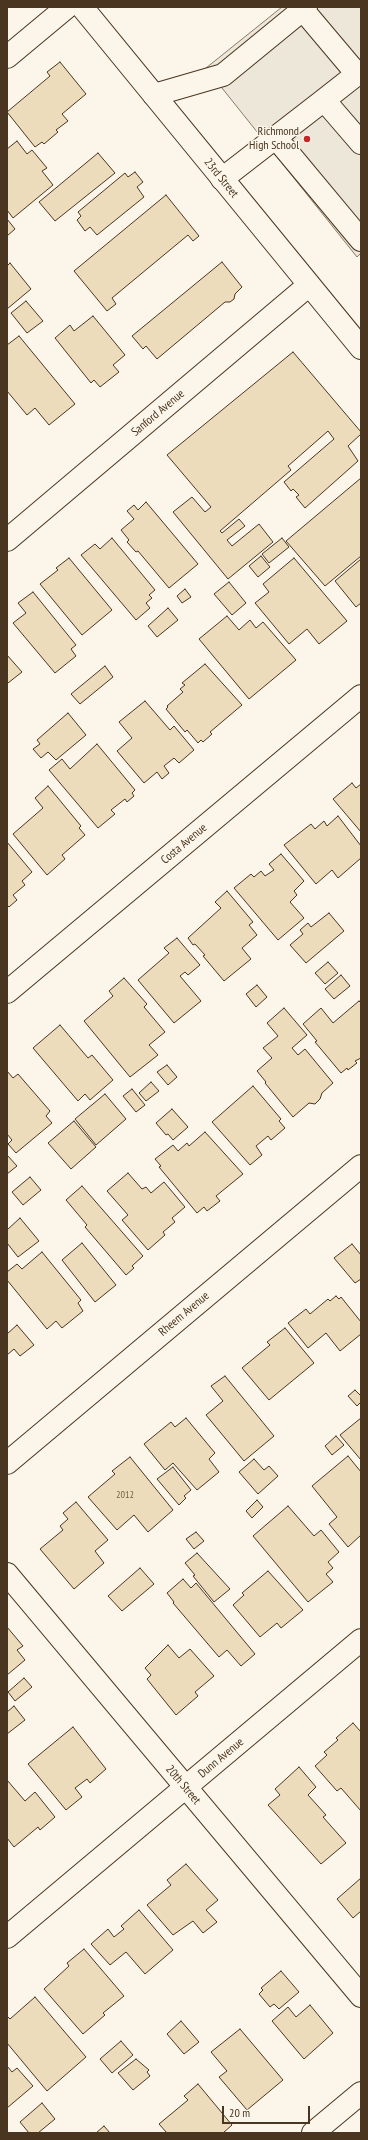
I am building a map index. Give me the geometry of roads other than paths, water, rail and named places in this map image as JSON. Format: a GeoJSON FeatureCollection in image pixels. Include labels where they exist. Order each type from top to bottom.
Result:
{"type":"FeatureCollection","features":[{"type":"Feature","properties":{"kind":"street"},"geometry":{"type":"LineString","coordinates":[[7,57],[67,7]]}},
{"type":"Feature","properties":{"kind":"street","name":"23rd Street"},"geometry":{"type":"LineString","coordinates":[[82,7],[361,348]]}},
{"type":"Feature","properties":{"kind":"street"},"geometry":{"type":"LineString","coordinates":[[154,95],[223,75],[305,8],[359,72],[222,179]]}},
{"type":"Feature","properties":{"kind":"street"},"geometry":{"type":"LineString","coordinates":[[324,100],[361,143]]}},
{"type":"Feature","properties":{"kind":"street"},"geometry":{"type":"LineString","coordinates":[[276,138],[361,240]]}},
{"type":"Feature","properties":{"kind":"street","name":"Sanford Avenue"},"geometry":{"type":"LineString","coordinates":[[7,540],[309,285]]}},
{"type":"Feature","properties":{"kind":"street","name":"Costa Avenue"},"geometry":{"type":"LineString","coordinates":[[7,992],[361,696]]}},
{"type":"Feature","properties":{"kind":"street","name":"Rheem Avenue"},"geometry":{"type":"LineString","coordinates":[[7,1463],[361,1166]]}},
{"type":"Feature","properties":{"kind":"street","name":"20th Street"},"geometry":{"type":"LineString","coordinates":[[7,1574],[361,1996]]}},
{"type":"Feature","properties":{"kind":"street","name":"Dunn Avenue"},"geometry":{"type":"LineString","coordinates":[[7,1937],[361,1640]]}},
{"type":"Feature","properties":{"kind":"street"},"geometry":{"type":"LineString","coordinates":[[313,2133],[361,2093]]}},
{"type":"Feature","properties":{"kind":"place","name":"Richmond High School"},"geometry":{"type":"Point","coordinates":[307,139]}}]}
